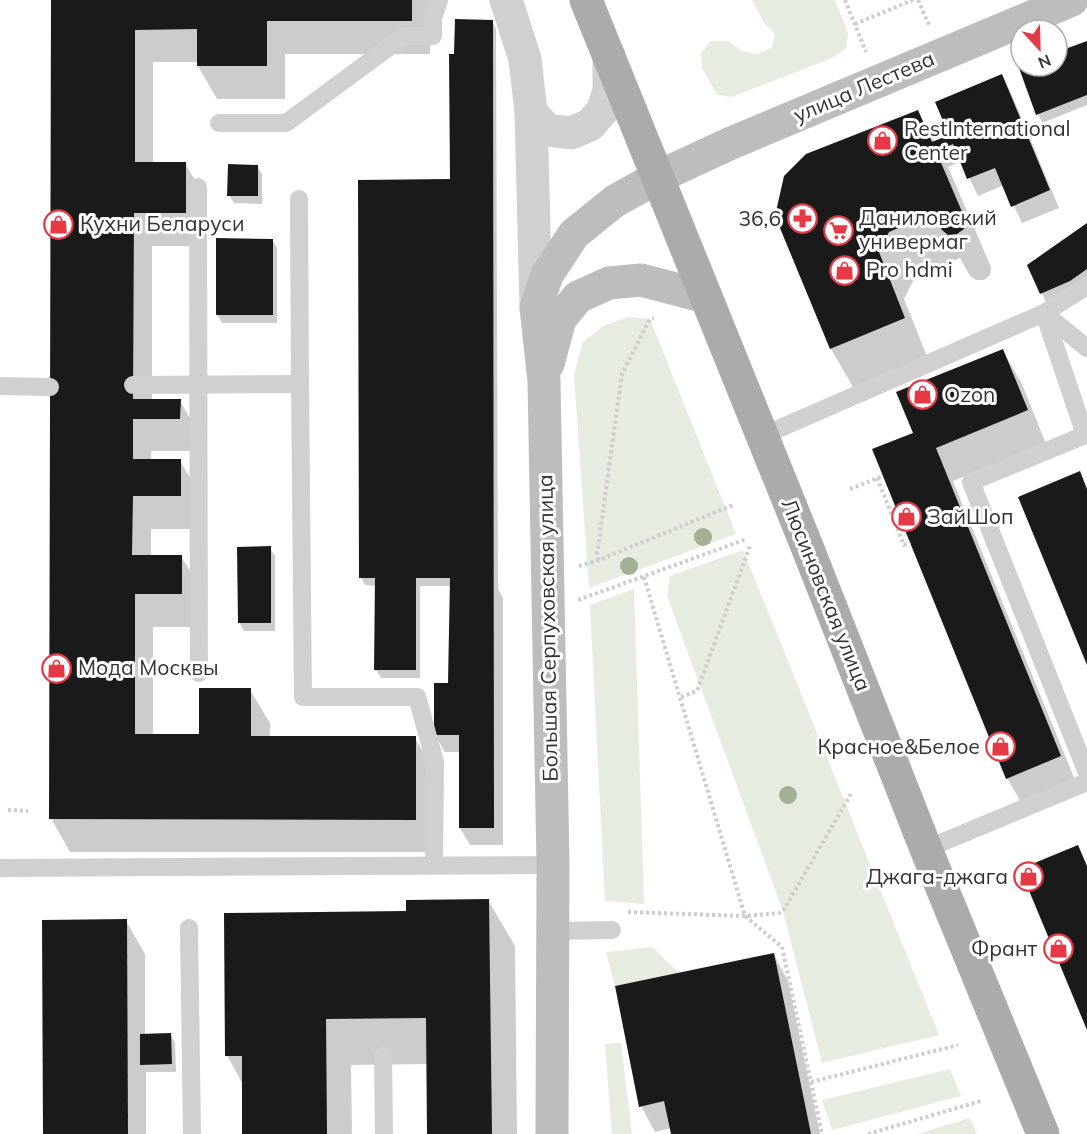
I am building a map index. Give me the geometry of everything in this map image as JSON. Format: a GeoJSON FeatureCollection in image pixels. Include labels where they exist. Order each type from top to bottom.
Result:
{"type":"FeatureCollection","features":[{"type":"Feature","properties":{"kind":"main road","name":"Люсиновская улица"},"geometry":{"type":"LineString","coordinates":[[586,0],[926,849],[1043,1134]]}},
{"type":"Feature","properties":{"kind":"street"},"geometry":{"type":"LineString","coordinates":[[506,0],[525,59],[531,112],[536,308]]}},
{"type":"Feature","properties":{"kind":"street","name":"улица Лестева"},"geometry":{"type":"LineString","coordinates":[[658,177],[844,95],[1072,0]]}},
{"type":"Feature","properties":{"kind":"street","name":"Люсиновская улица"},"geometry":{"type":"LineString","coordinates":[[531,112],[547,130],[571,133],[590,125],[603,110],[609,90],[609,56]]}},
{"type":"Feature","properties":{"kind":"street","name":"Большая Серпуховская улица"},"geometry":{"type":"LineString","coordinates":[[552,1134],[553,865],[544,381],[536,308],[547,275],[574,234],[615,201],[658,177]]}},
{"type":"Feature","properties":{"kind":"street"},"geometry":{"type":"LineString","coordinates":[[544,381],[553,339],[560,320],[578,297],[609,283],[641,280],[706,297]]}},
{"type":"Feature","properties":{"kind":"lane"},"geometry":{"type":"LineString","coordinates":[[219,123],[286,123],[404,36],[432,36],[433,18],[439,0]]}},
{"type":"Feature","properties":{"kind":"lane"},"geometry":{"type":"LineString","coordinates":[[198,187],[199,673]]}},
{"type":"Feature","properties":{"kind":"lane"},"geometry":{"type":"LineString","coordinates":[[299,199],[303,697],[417,697],[435,762],[434,866]]}},
{"type":"Feature","properties":{"kind":"lane"},"geometry":{"type":"LineString","coordinates":[[762,436],[1044,313],[1087,286]]}},
{"type":"Feature","properties":{"kind":"lane"},"geometry":{"type":"LineString","coordinates":[[1044,313],[1087,348]]}},
{"type":"Feature","properties":{"kind":"lane"},"geometry":{"type":"LineString","coordinates":[[1044,313],[1086,438],[971,483],[1087,773]]}},
{"type":"Feature","properties":{"kind":"lane"},"geometry":{"type":"LineString","coordinates":[[133,385],[300,384]]}},
{"type":"Feature","properties":{"kind":"lane"},"geometry":{"type":"LineString","coordinates":[[0,386],[50,387]]}},
{"type":"Feature","properties":{"kind":"lane"},"geometry":{"type":"LineString","coordinates":[[926,849],[1087,782]]}},
{"type":"Feature","properties":{"kind":"lane"},"geometry":{"type":"LineString","coordinates":[[0,868],[553,865]]}},
{"type":"Feature","properties":{"kind":"lane"},"geometry":{"type":"LineString","coordinates":[[189,928],[192,1134]]}},
{"type":"Feature","properties":{"kind":"lane"},"geometry":{"type":"LineString","coordinates":[[553,931],[612,930]]}},
{"type":"Feature","properties":{"kind":"lane"},"geometry":{"type":"LineString","coordinates":[[383,1056],[384,1134]]}},
{"type":"Feature","properties":{"kind":"path"},"geometry":{"type":"LineString","coordinates":[[846,0],[866,52]]}},
{"type":"Feature","properties":{"kind":"path"},"geometry":{"type":"LineString","coordinates":[[855,24],[913,0]]}},
{"type":"Feature","properties":{"kind":"path"},"geometry":{"type":"LineString","coordinates":[[918,0],[929,26]]}},
{"type":"Feature","properties":{"kind":"path"},"geometry":{"type":"LineString","coordinates":[[599,560],[597,554],[622,374],[650,319],[655,318]]}},
{"type":"Feature","properties":{"kind":"path"},"geometry":{"type":"LineString","coordinates":[[850,489],[883,476]]}},
{"type":"Feature","properties":{"kind":"path"},"geometry":{"type":"LineString","coordinates":[[877,478],[904,545],[910,542]]}},
{"type":"Feature","properties":{"kind":"path"},"geometry":{"type":"LineString","coordinates":[[569,569],[599,560],[733,505]]}},
{"type":"Feature","properties":{"kind":"path"},"geometry":{"type":"LineString","coordinates":[[896,526],[902,524]]}},
{"type":"Feature","properties":{"kind":"path"},"geometry":{"type":"LineString","coordinates":[[570,603],[747,539]]}},
{"type":"Feature","properties":{"kind":"path"},"geometry":{"type":"LineString","coordinates":[[681,697],[697,691],[750,546]]}},
{"type":"Feature","properties":{"kind":"path"},"geometry":{"type":"LineString","coordinates":[[644,577],[745,916],[782,947],[822,1134]]}},
{"type":"Feature","properties":{"kind":"path"},"geometry":{"type":"LineString","coordinates":[[623,912],[745,916],[783,911],[852,792]]}},
{"type":"Feature","properties":{"kind":"path"},"geometry":{"type":"LineString","coordinates":[[8,810],[28,811]]}},
{"type":"Feature","properties":{"kind":"path"},"geometry":{"type":"LineString","coordinates":[[811,1082],[958,1046]]}},
{"type":"Feature","properties":{"kind":"path"},"geometry":{"type":"LineString","coordinates":[[868,1134],[981,1101]]}},
{"type":"Feature","properties":{"kind":"shaded area"},"geometry":{"type":"Polygon","coordinates":[[[752,0],[835,0],[848,33],[846,48],[832,58],[732,97],[717,95],[702,68],[701,53],[711,41],[728,41],[742,51],[757,54],[772,48],[775,34],[764,23],[752,0]]]}},
{"type":"Feature","properties":{"kind":"shaded area"},"geometry":{"type":"Polygon","coordinates":[[[628,317],[650,319],[736,534],[589,588],[574,375],[583,342],[603,326],[628,317]]]}},
{"type":"Feature","properties":{"kind":"shaded area"},"geometry":{"type":"Polygon","coordinates":[[[743,550],[939,1035],[822,1063],[783,911],[667,596],[670,576],[743,550]]]}},
{"type":"Feature","properties":{"kind":"shaded area"},"geometry":{"type":"Polygon","coordinates":[[[634,589],[644,904],[605,901],[590,605],[634,589]]]}},
{"type":"Feature","properties":{"kind":"shaded area"},"geometry":{"type":"Polygon","coordinates":[[[652,947],[679,973],[615,986],[606,952],[652,947]]]}},
{"type":"Feature","properties":{"kind":"shaded area"},"geometry":{"type":"Polygon","coordinates":[[[621,1043],[632,1134],[612,1134],[605,1044],[621,1043]]]}},
{"type":"Feature","properties":{"kind":"shaded area"},"geometry":{"type":"Polygon","coordinates":[[[950,1069],[961,1096],[832,1130],[822,1100],[950,1069]]]}},
{"type":"Feature","properties":{"kind":"shaded area"},"geometry":{"type":"Polygon","coordinates":[[[970,1118],[977,1134],[917,1134],[970,1118]]]}},
{"type":"Feature","properties":{"kind":"building"},"geometry":{"type":"Polygon","coordinates":[[[51,0],[412,0],[412,21],[267,21],[267,66],[197,66],[197,29],[135,30],[135,162],[186,162],[186,213],[134,213],[133,399],[181,399],[180,419],[133,419],[133,459],[181,459],[181,496],[133,496],[132,555],[182,555],[182,594],[135,594],[135,734],[199,734],[199,688],[251,688],[251,736],[416,736],[416,820],[49,819],[51,0]]]}},
{"type":"Feature","properties":{"kind":"building"},"geometry":{"type":"Polygon","coordinates":[[[455,19],[493,20],[494,828],[459,828],[459,735],[434,735],[434,683],[448,683],[450,578],[416,578],[416,670],[374,670],[375,578],[359,578],[358,180],[450,179],[449,54],[454,54],[455,19]]]}},
{"type":"Feature","properties":{"kind":"building"},"geometry":{"type":"Polygon","coordinates":[[[1087,41],[1087,95],[1036,115],[1023,78],[1069,78],[1069,48],[1087,41]]]}},
{"type":"Feature","properties":{"kind":"building","name":"Даниловский универмаг"},"geometry":{"type":"Polygon","coordinates":[[[1002,74],[1050,190],[1011,207],[995,168],[967,179],[953,144],[936,151],[966,221],[964,229],[957,234],[948,235],[942,230],[933,213],[889,232],[879,252],[905,318],[830,349],[775,216],[784,176],[806,154],[918,110],[932,142],[949,135],[935,102],[1002,74]]]}},
{"type":"Feature","properties":{"kind":"building"},"geometry":{"type":"Polygon","coordinates":[[[228,164],[258,165],[258,196],[227,196],[228,164]]]}},
{"type":"Feature","properties":{"kind":"building"},"geometry":{"type":"Polygon","coordinates":[[[1087,223],[1087,269],[1070,281],[1040,294],[1027,265],[1087,223]]]}},
{"type":"Feature","properties":{"kind":"building"},"geometry":{"type":"Polygon","coordinates":[[[216,238],[273,239],[273,315],[216,315],[216,238]]]}},
{"type":"Feature","properties":{"kind":"building"},"geometry":{"type":"Polygon","coordinates":[[[1003,349],[1028,410],[936,448],[1061,756],[1006,779],[872,449],[913,433],[896,392],[1003,349]]]}},
{"type":"Feature","properties":{"kind":"building"},"geometry":{"type":"Polygon","coordinates":[[[1080,471],[1087,489],[1087,665],[1018,497],[1080,471]]]}},
{"type":"Feature","properties":{"kind":"building"},"geometry":{"type":"Polygon","coordinates":[[[271,546],[271,623],[238,623],[237,547],[271,546]]]}},
{"type":"Feature","properties":{"kind":"building"},"geometry":{"type":"Polygon","coordinates":[[[1078,845],[1087,866],[1087,1030],[1020,869],[1078,845]]]}},
{"type":"Feature","properties":{"kind":"building"},"geometry":{"type":"Polygon","coordinates":[[[489,899],[492,1134],[427,1134],[426,1018],[326,1019],[327,1134],[242,1134],[242,1056],[225,1056],[224,913],[406,911],[406,900],[489,899]]]}},
{"type":"Feature","properties":{"kind":"building"},"geometry":{"type":"Polygon","coordinates":[[[127,919],[128,1134],[43,1134],[42,920],[127,919]]]}},
{"type":"Feature","properties":{"kind":"building"},"geometry":{"type":"Polygon","coordinates":[[[774,953],[811,1134],[671,1134],[664,1101],[639,1107],[615,986],[774,953]]]}},
{"type":"Feature","properties":{"kind":"building"},"geometry":{"type":"Polygon","coordinates":[[[171,1033],[172,1064],[140,1065],[140,1034],[171,1033]]]}},
{"type":"Feature","properties":{"kind":"place","name":"RestInternational Center"},"geometry":{"type":"Point","coordinates":[883,141]}},
{"type":"Feature","properties":{"kind":"place","name":"36,6"},"geometry":{"type":"Point","coordinates":[802,219]}},
{"type":"Feature","properties":{"kind":"place","name":"Кухни Беларуси"},"geometry":{"type":"Point","coordinates":[59,224]}},
{"type":"Feature","properties":{"kind":"place","name":"Даниловский универмаг"},"geometry":{"type":"Point","coordinates":[838,230]}},
{"type":"Feature","properties":{"kind":"place","name":"Pro hdmi"},"geometry":{"type":"Point","coordinates":[845,270]}},
{"type":"Feature","properties":{"kind":"place","name":"Ozon"},"geometry":{"type":"Point","coordinates":[923,395]}},
{"type":"Feature","properties":{"kind":"place","name":"ЗайШоп"},"geometry":{"type":"Point","coordinates":[906,517]}},
{"type":"Feature","properties":{"kind":"place","name":"Мода Москвы"},"geometry":{"type":"Point","coordinates":[57,668]}},
{"type":"Feature","properties":{"kind":"place","name":"Красное&Белое"},"geometry":{"type":"Point","coordinates":[1001,747]}},
{"type":"Feature","properties":{"kind":"place","name":"Джага-джага"},"geometry":{"type":"Point","coordinates":[1029,877]}},
{"type":"Feature","properties":{"kind":"place","name":"Франт"},"geometry":{"type":"Point","coordinates":[1058,949]}}]}
